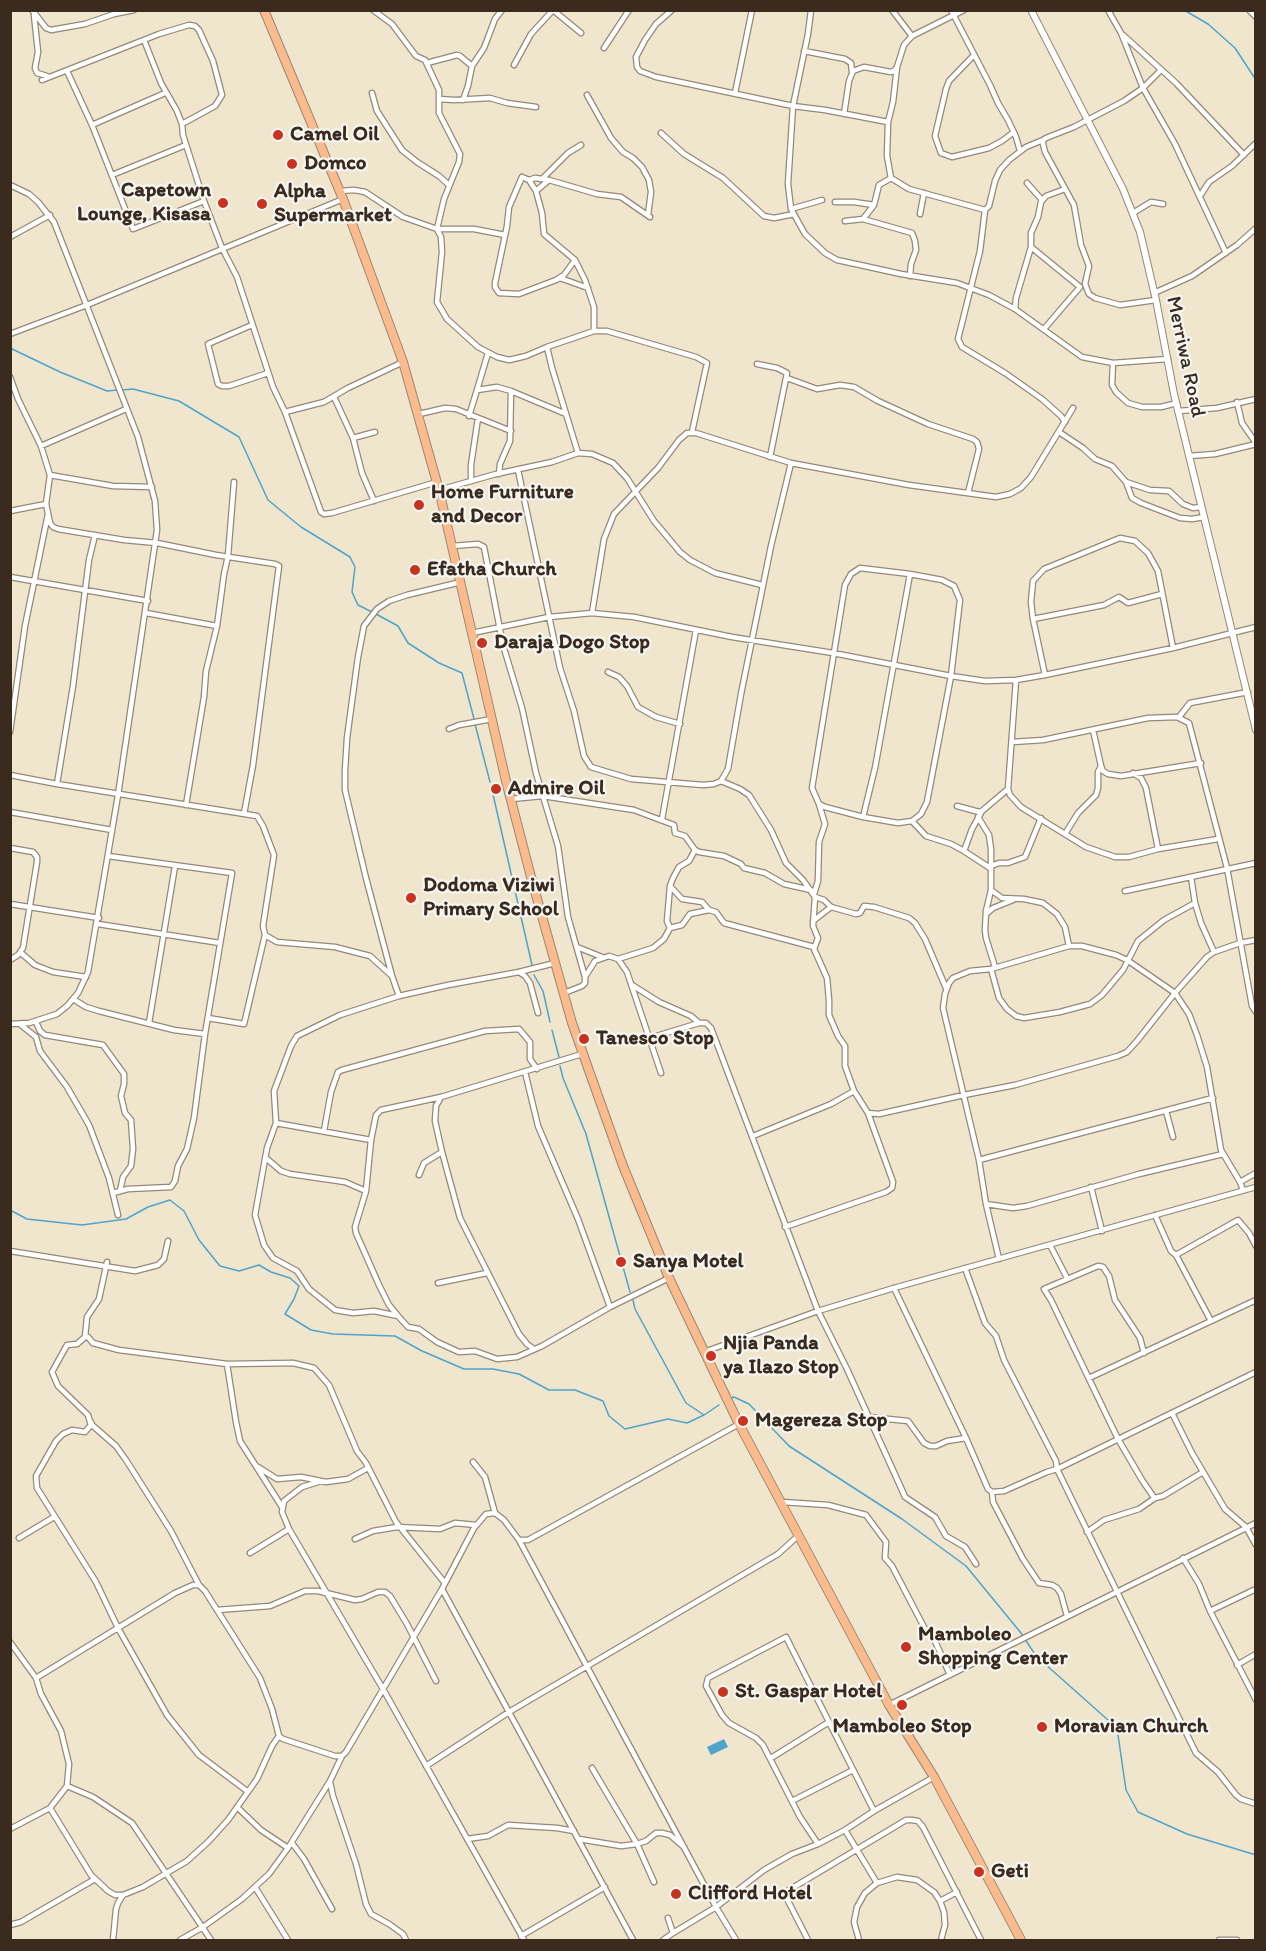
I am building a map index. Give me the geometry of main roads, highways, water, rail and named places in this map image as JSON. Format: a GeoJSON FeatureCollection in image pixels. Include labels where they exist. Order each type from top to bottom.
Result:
{"type":"FeatureCollection","features":[{"type":"Feature","properties":{"kind":"highway"},"geometry":{"type":"LineString","coordinates":[[264,10],[342,195],[403,362],[437,482],[461,582],[487,720],[582,1054],[622,1166],[669,1278],[739,1424],[889,1705],[934,1777],[1021,1941]]}},
{"type":"Feature","properties":{"kind":"water"},"geometry":{"type":"Polygon","coordinates":[[[724,1739],[728,1747],[711,1755],[707,1747],[724,1739]]]}},
{"type":"Feature","properties":{"kind":"waterway"},"geometry":{"type":"LineString","coordinates":[[1184,10],[1208,24],[1235,48],[1256,80]]}},
{"type":"Feature","properties":{"kind":"waterway"},"geometry":{"type":"LineString","coordinates":[[10,348],[107,391],[117,390]]}},
{"type":"Feature","properties":{"kind":"waterway"},"geometry":{"type":"LineString","coordinates":[[122,390],[133,389],[179,401],[239,437],[268,500],[301,527],[350,557],[355,567],[352,592],[358,605],[372,612]]}},
{"type":"Feature","properties":{"kind":"waterway"},"geometry":{"type":"LineString","coordinates":[[376,614],[398,626],[408,643],[439,663],[462,673],[474,719]]}},
{"type":"Feature","properties":{"kind":"waterway"},"geometry":{"type":"LineString","coordinates":[[475,724],[490,782]]}},
{"type":"Feature","properties":{"kind":"waterway"},"geometry":{"type":"LineString","coordinates":[[492,790],[532,965]]}},
{"type":"Feature","properties":{"kind":"waterway"},"geometry":{"type":"LineString","coordinates":[[534,975],[543,991],[550,1022]]}},
{"type":"Feature","properties":{"kind":"waterway"},"geometry":{"type":"LineString","coordinates":[[552,1030],[559,1057]]}},
{"type":"Feature","properties":{"kind":"waterway"},"geometry":{"type":"LineString","coordinates":[[560,1066],[586,1134],[630,1292]]}},
{"type":"Feature","properties":{"kind":"waterway"},"geometry":{"type":"LineString","coordinates":[[10,1210],[27,1219],[82,1225],[126,1219],[148,1207],[170,1200],[184,1211],[199,1240],[220,1266],[239,1271],[259,1265],[271,1272],[290,1278],[299,1286],[285,1314],[311,1330],[333,1334],[395,1336],[422,1351],[464,1369],[493,1369],[519,1374],[549,1390],[575,1390],[603,1401],[609,1416],[625,1429],[668,1419],[687,1423],[704,1415]]}},
{"type":"Feature","properties":{"kind":"waterway"},"geometry":{"type":"LineString","coordinates":[[633,1300],[635,1309],[686,1403],[704,1415],[719,1405]]}},
{"type":"Feature","properties":{"kind":"waterway"},"geometry":{"type":"LineString","coordinates":[[731,1398],[734,1397],[749,1404],[789,1446],[902,1519],[966,1566],[1021,1633],[1036,1656],[1117,1728],[1126,1790],[1138,1812],[1187,1834],[1256,1855]]}},
{"type":"Feature","properties":{"kind":"place","name":"Camel Oil"},"geometry":{"type":"Point","coordinates":[278,135]}},
{"type":"Feature","properties":{"kind":"place","name":"Domco"},"geometry":{"type":"Point","coordinates":[292,164]}},
{"type":"Feature","properties":{"kind":"place","name":"Capetown Lounge, Kisasa"},"geometry":{"type":"Point","coordinates":[223,203]}},
{"type":"Feature","properties":{"kind":"place","name":"Alpha Supermarket"},"geometry":{"type":"Point","coordinates":[262,204]}},
{"type":"Feature","properties":{"kind":"place","name":"Home Furniture and Decor"},"geometry":{"type":"Point","coordinates":[419,505]}},
{"type":"Feature","properties":{"kind":"place","name":"Efatha Church"},"geometry":{"type":"Point","coordinates":[415,570]}},
{"type":"Feature","properties":{"kind":"place","name":"Daraja Dogo Stop"},"geometry":{"type":"Point","coordinates":[482,643]}},
{"type":"Feature","properties":{"kind":"place","name":"Admire Oil"},"geometry":{"type":"Point","coordinates":[496,789]}},
{"type":"Feature","properties":{"kind":"place","name":"Dodoma Viziwi Primary School"},"geometry":{"type":"Point","coordinates":[411,898]}},
{"type":"Feature","properties":{"kind":"place","name":"Tanesco Stop"},"geometry":{"type":"Point","coordinates":[584,1039]}},
{"type":"Feature","properties":{"kind":"place","name":"Sanya Motel"},"geometry":{"type":"Point","coordinates":[621,1262]}},
{"type":"Feature","properties":{"kind":"place","name":"Njia Panda ya Ilazo Stop"},"geometry":{"type":"Point","coordinates":[711,1356]}},
{"type":"Feature","properties":{"kind":"place","name":"Magereza Stop"},"geometry":{"type":"Point","coordinates":[743,1421]}},
{"type":"Feature","properties":{"kind":"place","name":"Mamboleo Shopping Center"},"geometry":{"type":"Point","coordinates":[906,1647]}},
{"type":"Feature","properties":{"kind":"place","name":"St. Gaspar Hotel"},"geometry":{"type":"Point","coordinates":[723,1692]}},
{"type":"Feature","properties":{"kind":"place","name":"Mamboleo Stop"},"geometry":{"type":"Point","coordinates":[902,1705]}},
{"type":"Feature","properties":{"kind":"place","name":"Moravian Church"},"geometry":{"type":"Point","coordinates":[1042,1727]}},
{"type":"Feature","properties":{"kind":"place","name":"Geti"},"geometry":{"type":"Point","coordinates":[979,1872]}},
{"type":"Feature","properties":{"kind":"place","name":"Clifford Hotel"},"geometry":{"type":"Point","coordinates":[676,1894]}}]}
